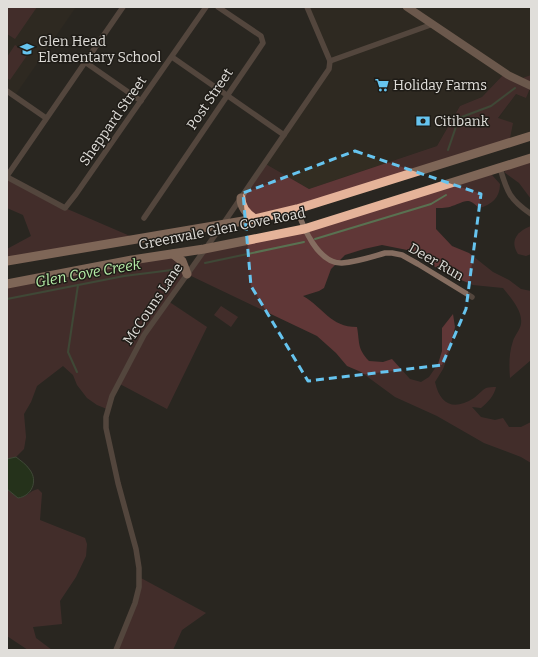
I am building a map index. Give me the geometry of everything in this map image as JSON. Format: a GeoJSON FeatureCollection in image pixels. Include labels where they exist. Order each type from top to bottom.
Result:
{"type":"FeatureCollection","features":[{"type":"Feature","properties":{"kind":"main road"},"geometry":{"type":"LineString","coordinates":[[407,7],[508,75],[531,86]]}},
{"type":"Feature","properties":{"kind":"main road","name":"Greenvale Glen Cove Road"},"geometry":{"type":"LineString","coordinates":[[7,261],[223,224],[255,220],[297,209],[531,136]]}},
{"type":"Feature","properties":{"kind":"main road","name":"Greenvale Glen Cove Road"},"geometry":{"type":"LineString","coordinates":[[7,284],[204,249],[304,229],[531,158]]}},
{"type":"Feature","properties":{"kind":"main road"},"geometry":{"type":"LineString","coordinates":[[240,198],[244,210],[255,220]]}},
{"type":"Feature","properties":{"kind":"main road"},"geometry":{"type":"LineString","coordinates":[[173,254],[182,261],[187,274]]}},
{"type":"Feature","properties":{"kind":"street"},"geometry":{"type":"LineString","coordinates":[[7,176],[123,7]]}},
{"type":"Feature","properties":{"kind":"street","name":"Sheppard Street"},"geometry":{"type":"LineString","coordinates":[[7,176],[65,208],[206,7]]}},
{"type":"Feature","properties":{"kind":"street","name":"Post Street"},"geometry":{"type":"LineString","coordinates":[[144,218],[263,43],[261,36],[218,7]]}},
{"type":"Feature","properties":{"kind":"street"},"geometry":{"type":"LineString","coordinates":[[307,7],[330,61],[433,24]]}},
{"type":"Feature","properties":{"kind":"street"},"geometry":{"type":"LineString","coordinates":[[172,57],[284,135]]}},
{"type":"Feature","properties":{"kind":"street","name":"McCouns Lane"},"geometry":{"type":"LineString","coordinates":[[116,650],[135,603],[139,587],[139,568],[136,549],[109,446],[106,428],[107,410],[112,396],[144,335],[223,224],[329,70],[330,61]]}},
{"type":"Feature","properties":{"kind":"street"},"geometry":{"type":"LineString","coordinates":[[85,62],[141,101]]}},
{"type":"Feature","properties":{"kind":"street"},"geometry":{"type":"LineString","coordinates":[[7,91],[46,118]]}},
{"type":"Feature","properties":{"kind":"street"},"geometry":{"type":"LineString","coordinates":[[500,168],[507,191],[512,199],[531,214]]}},
{"type":"Feature","properties":{"kind":"street","name":"Deer Run"},"geometry":{"type":"LineString","coordinates":[[297,209],[304,229],[313,244],[325,257],[342,263],[385,253],[402,255],[472,297]]}},
{"type":"Feature","properties":{"kind":"highlighted area"},"geometry":{"type":"Polygon","coordinates":[[[355,151],[481,194],[466,309],[442,365],[308,381],[251,286],[243,193],[355,151]]]}},
{"type":"Feature","properties":{"kind":"shaded area","name":"Glen Head Elementary School"},"geometry":{"type":"Polygon","coordinates":[[[7,7],[76,7],[14,97],[7,91],[7,7]]]}},
{"type":"Feature","properties":{"kind":"shaded area"},"geometry":{"type":"Polygon","coordinates":[[[7,7],[37,7],[15,39],[7,34],[7,7]]]}},
{"type":"Feature","properties":{"kind":"shaded area"},"geometry":{"type":"Polygon","coordinates":[[[307,7],[531,7],[531,75],[517,81],[505,73],[482,97],[460,106],[437,146],[309,189],[264,163],[329,69],[330,61],[307,7]]]}},
{"type":"Feature","properties":{"kind":"shaded area"},"geometry":{"type":"Polygon","coordinates":[[[15,45],[28,54],[10,80],[7,78],[7,57],[15,45]]]}},
{"type":"Feature","properties":{"kind":"shaded area"},"geometry":{"type":"Polygon","coordinates":[[[505,73],[517,80],[531,75],[531,86],[526,98],[516,94],[498,118],[513,123],[509,143],[255,219],[240,200],[264,163],[309,189],[437,146],[460,106],[482,97],[505,73]]]}},
{"type":"Feature","properties":{"kind":"shaded area"},"geometry":{"type":"Polygon","coordinates":[[[531,86],[531,136],[509,143],[498,119],[516,94],[526,98],[531,86]]]}},
{"type":"Feature","properties":{"kind":"shaded area"},"geometry":{"type":"Polygon","coordinates":[[[531,160],[531,199],[519,183],[504,172],[509,168],[531,160]]]}},
{"type":"Feature","properties":{"kind":"shaded area"},"geometry":{"type":"Polygon","coordinates":[[[487,174],[492,175],[500,184],[497,197],[491,203],[479,208],[472,202],[466,201],[449,207],[436,208],[436,229],[452,246],[469,253],[493,272],[509,280],[521,289],[531,291],[531,360],[510,378],[509,364],[511,350],[521,324],[521,319],[516,305],[503,288],[473,285],[447,274],[407,250],[382,245],[345,255],[331,269],[324,288],[303,296],[340,324],[357,327],[362,353],[369,361],[383,362],[392,359],[410,379],[421,382],[429,377],[438,364],[442,351],[442,328],[453,314],[455,327],[449,353],[443,369],[435,382],[440,396],[444,401],[454,405],[467,402],[486,388],[496,387],[490,399],[481,408],[472,407],[481,417],[495,420],[503,418],[509,427],[521,427],[531,422],[531,463],[521,457],[484,443],[437,416],[395,397],[361,372],[347,366],[336,353],[317,336],[187,274],[168,301],[207,327],[167,409],[118,383],[107,409],[97,405],[87,398],[77,385],[73,375],[63,366],[37,386],[31,402],[24,414],[26,437],[24,449],[16,457],[7,459],[7,284],[173,254],[187,273],[204,249],[274,235],[487,174]]]}},
{"type":"Feature","properties":{"kind":"shaded area"},"geometry":{"type":"Polygon","coordinates":[[[7,177],[65,208],[137,239],[7,261],[7,249],[31,236],[23,215],[7,208],[7,177]]]}},
{"type":"Feature","properties":{"kind":"shaded area"},"geometry":{"type":"Polygon","coordinates":[[[531,226],[531,254],[526,256],[518,254],[514,244],[516,237],[519,233],[531,226]]]}},
{"type":"Feature","properties":{"kind":"shaded area"},"geometry":{"type":"Polygon","coordinates":[[[221,306],[238,317],[231,327],[214,315],[221,306]]]}},
{"type":"Feature","properties":{"kind":"shaded area"},"geometry":{"type":"Polygon","coordinates":[[[16,457],[28,468],[33,479],[30,491],[23,497],[18,498],[7,489],[7,459],[16,457]]]}},
{"type":"Feature","properties":{"kind":"shaded area"},"geometry":{"type":"Polygon","coordinates":[[[7,489],[18,498],[38,489],[42,493],[40,520],[85,538],[87,544],[86,556],[76,577],[60,601],[62,624],[33,627],[36,638],[52,650],[28,650],[7,636],[7,489]]]}},
{"type":"Feature","properties":{"kind":"shaded area"},"geometry":{"type":"Polygon","coordinates":[[[139,577],[206,613],[182,630],[173,650],[116,650],[130,618],[139,577]]]}},
{"type":"Feature","properties":{"kind":"waterway","name":"Glen Cove Creek"},"geometry":{"type":"LineString","coordinates":[[448,150],[459,118],[491,106],[515,88]]}},
{"type":"Feature","properties":{"kind":"waterway","name":"Glen Cove Creek"},"geometry":{"type":"LineString","coordinates":[[315,239],[431,204],[446,195]]}},
{"type":"Feature","properties":{"kind":"waterway","name":"Glen Cove Creek"},"geometry":{"type":"LineString","coordinates":[[205,263],[304,242]]}},
{"type":"Feature","properties":{"kind":"waterway","name":"Glen Cove Creek"},"geometry":{"type":"LineString","coordinates":[[7,299],[124,276],[172,270]]}},
{"type":"Feature","properties":{"kind":"waterway"},"geometry":{"type":"LineString","coordinates":[[77,372],[68,352],[78,285]]}},
{"type":"Feature","properties":{"kind":"place","name":"Glen Head Elementary School"},"geometry":{"type":"Point","coordinates":[27,49]}},
{"type":"Feature","properties":{"kind":"place","name":"Holiday Farms"},"geometry":{"type":"Point","coordinates":[382,85]}},
{"type":"Feature","properties":{"kind":"place","name":"Citibank"},"geometry":{"type":"Point","coordinates":[423,121]}}]}
